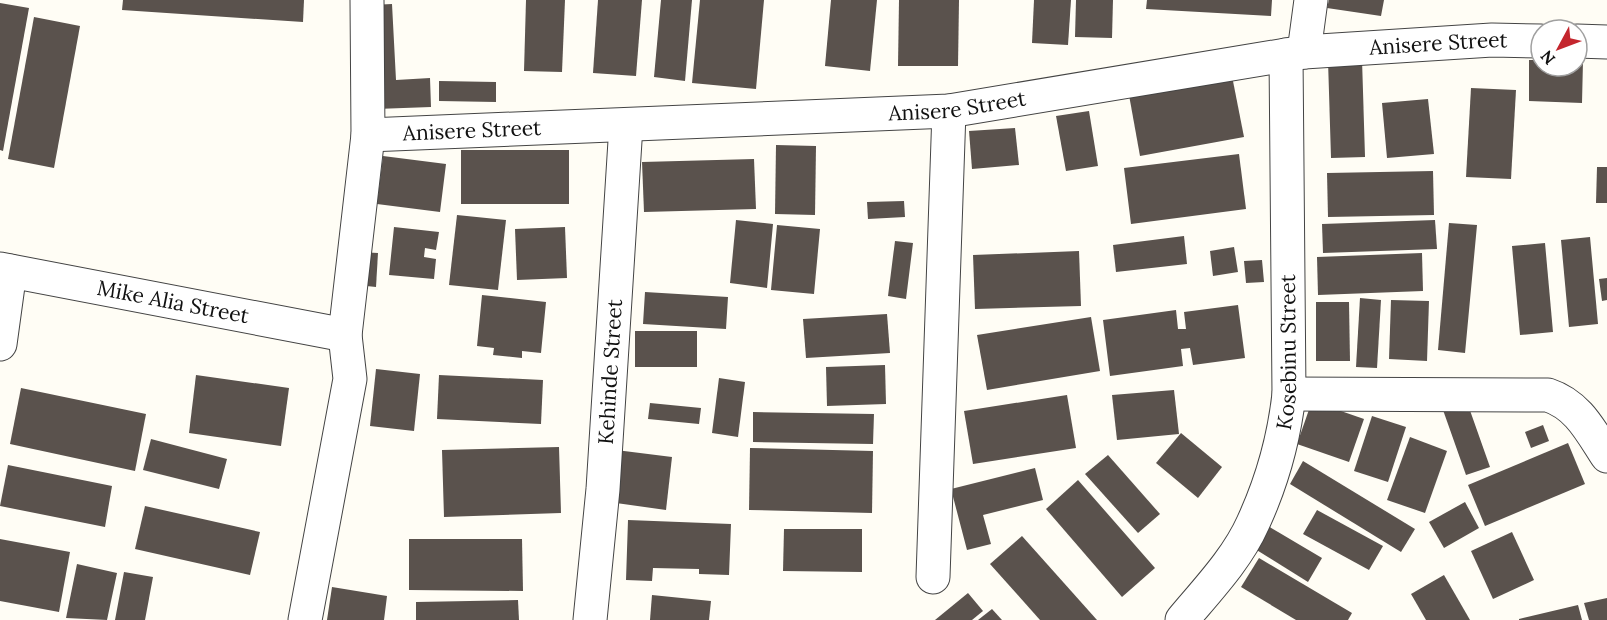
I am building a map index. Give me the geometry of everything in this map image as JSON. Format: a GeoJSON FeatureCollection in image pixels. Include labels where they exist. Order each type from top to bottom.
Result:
{"type":"FeatureCollection","features":[{"type":"Feature","properties":{"kind":"street"},"geometry":{"type":"LineString","coordinates":[[305,620],[350,379],[345,335],[368,135],[367,0]]}},
{"type":"Feature","properties":{"kind":"street","name":"Kosebinu Street"},"geometry":{"type":"LineString","coordinates":[[1182,620],[1228,564],[1253,524],[1284,436],[1289,394],[1295,53],[1311,0]]}},
{"type":"Feature","properties":{"kind":"street","name":"Anisere Street"},"geometry":{"type":"LineString","coordinates":[[368,135],[949,111],[1295,53],[1492,40],[1529,41]]}},
{"type":"Feature","properties":{"kind":"street"},"geometry":{"type":"LineString","coordinates":[[1589,41],[1607,42]]}},
{"type":"Feature","properties":{"kind":"street"},"geometry":{"type":"LineString","coordinates":[[933,577],[949,111]]}},
{"type":"Feature","properties":{"kind":"street","name":"Kehinde Street"},"geometry":{"type":"LineString","coordinates":[[590,620],[603,489],[626,124]]}},
{"type":"Feature","properties":{"kind":"street"},"geometry":{"type":"LineString","coordinates":[[0,344],[5,270]]}},
{"type":"Feature","properties":{"kind":"street","name":"Mike Alia Street"},"geometry":{"type":"LineString","coordinates":[[5,270],[345,335]]}},
{"type":"Feature","properties":{"kind":"street"},"geometry":{"type":"LineString","coordinates":[[1289,394],[1548,395],[1565,400],[1580,414],[1607,456]]}},
{"type":"Feature","properties":{"kind":"building"},"geometry":{"type":"Polygon","coordinates":[[[123,0],[304,0],[303,22],[122,10],[123,0]]]}},
{"type":"Feature","properties":{"kind":"building"},"geometry":{"type":"Polygon","coordinates":[[[526,0],[565,0],[562,72],[524,71],[526,0]]]}},
{"type":"Feature","properties":{"kind":"building"},"geometry":{"type":"Polygon","coordinates":[[[598,0],[642,0],[636,76],[593,73],[598,0]]]}},
{"type":"Feature","properties":{"kind":"building"},"geometry":{"type":"Polygon","coordinates":[[[661,0],[692,0],[685,81],[654,77],[661,0]]]}},
{"type":"Feature","properties":{"kind":"building"},"geometry":{"type":"Polygon","coordinates":[[[700,0],[764,0],[756,89],[692,83],[700,0]]]}},
{"type":"Feature","properties":{"kind":"building"},"geometry":{"type":"Polygon","coordinates":[[[831,0],[877,0],[870,71],[825,66],[831,0]]]}},
{"type":"Feature","properties":{"kind":"building"},"geometry":{"type":"Polygon","coordinates":[[[899,0],[959,0],[958,66],[898,66],[899,0]]]}},
{"type":"Feature","properties":{"kind":"building"},"geometry":{"type":"Polygon","coordinates":[[[1034,0],[1071,0],[1068,45],[1032,43],[1034,0]]]}},
{"type":"Feature","properties":{"kind":"building"},"geometry":{"type":"Polygon","coordinates":[[[1076,0],[1113,0],[1112,38],[1075,37],[1076,0]]]}},
{"type":"Feature","properties":{"kind":"building"},"geometry":{"type":"Polygon","coordinates":[[[1147,0],[1272,0],[1271,16],[1146,9],[1147,0]]]}},
{"type":"Feature","properties":{"kind":"building"},"geometry":{"type":"Polygon","coordinates":[[[1329,0],[1384,0],[1381,16],[1327,8],[1329,0]]]}},
{"type":"Feature","properties":{"kind":"building"},"geometry":{"type":"Polygon","coordinates":[[[0,3],[29,8],[3,151],[0,150],[0,3]]]}},
{"type":"Feature","properties":{"kind":"building"},"geometry":{"type":"Polygon","coordinates":[[[392,4],[396,80],[430,78],[431,107],[376,109],[371,5],[392,4]]]}},
{"type":"Feature","properties":{"kind":"building"},"geometry":{"type":"Polygon","coordinates":[[[34,17],[80,26],[54,168],[8,159],[34,17]]]}},
{"type":"Feature","properties":{"kind":"building"},"geometry":{"type":"Polygon","coordinates":[[[1362,59],[1365,157],[1331,158],[1328,60],[1362,59]]]}},
{"type":"Feature","properties":{"kind":"building"},"geometry":{"type":"Polygon","coordinates":[[[1232,76],[1244,137],[1140,156],[1129,95],[1232,76]]]}},
{"type":"Feature","properties":{"kind":"building"},"geometry":{"type":"Polygon","coordinates":[[[1529,78],[1583,78],[1582,103],[1529,101],[1529,78]]]}},
{"type":"Feature","properties":{"kind":"building"},"geometry":{"type":"Polygon","coordinates":[[[439,81],[496,82],[496,102],[439,101],[439,81]]]}},
{"type":"Feature","properties":{"kind":"building"},"geometry":{"type":"Polygon","coordinates":[[[1471,88],[1516,90],[1511,179],[1466,177],[1471,88]]]}},
{"type":"Feature","properties":{"kind":"building"},"geometry":{"type":"Polygon","coordinates":[[[1428,99],[1434,154],[1387,158],[1382,103],[1428,99]]]}},
{"type":"Feature","properties":{"kind":"building"},"geometry":{"type":"Polygon","coordinates":[[[1089,111],[1098,166],[1066,171],[1056,116],[1089,111]]]}},
{"type":"Feature","properties":{"kind":"building"},"geometry":{"type":"Polygon","coordinates":[[[1015,128],[1019,165],[972,169],[969,131],[1015,128]]]}},
{"type":"Feature","properties":{"kind":"building"},"geometry":{"type":"Polygon","coordinates":[[[776,145],[816,146],[815,215],[775,214],[776,145]]]}},
{"type":"Feature","properties":{"kind":"building"},"geometry":{"type":"Polygon","coordinates":[[[461,150],[569,150],[569,204],[461,204],[461,150]]]}},
{"type":"Feature","properties":{"kind":"building"},"geometry":{"type":"Polygon","coordinates":[[[1239,154],[1246,209],[1131,224],[1124,168],[1239,154]]]}},
{"type":"Feature","properties":{"kind":"building"},"geometry":{"type":"Polygon","coordinates":[[[383,156],[446,164],[440,212],[377,204],[383,156]]]}},
{"type":"Feature","properties":{"kind":"building"},"geometry":{"type":"Polygon","coordinates":[[[754,159],[756,209],[644,212],[642,162],[754,159]]]}},
{"type":"Feature","properties":{"kind":"building"},"geometry":{"type":"Polygon","coordinates":[[[1597,167],[1607,167],[1607,203],[1596,203],[1597,167]]]}},
{"type":"Feature","properties":{"kind":"building"},"geometry":{"type":"Polygon","coordinates":[[[1433,171],[1434,215],[1328,217],[1327,173],[1433,171]]]}},
{"type":"Feature","properties":{"kind":"building"},"geometry":{"type":"Polygon","coordinates":[[[904,201],[905,217],[868,219],[867,202],[904,201]]]}},
{"type":"Feature","properties":{"kind":"building"},"geometry":{"type":"Polygon","coordinates":[[[457,215],[506,220],[498,290],[449,285],[457,215]]]}},
{"type":"Feature","properties":{"kind":"building"},"geometry":{"type":"Polygon","coordinates":[[[736,220],[773,224],[767,288],[730,283],[736,220]]]}},
{"type":"Feature","properties":{"kind":"building"},"geometry":{"type":"Polygon","coordinates":[[[1435,220],[1437,249],[1323,253],[1322,224],[1435,220]]]}},
{"type":"Feature","properties":{"kind":"building"},"geometry":{"type":"Polygon","coordinates":[[[1449,223],[1477,225],[1465,353],[1438,350],[1449,223]]]}},
{"type":"Feature","properties":{"kind":"building"},"geometry":{"type":"Polygon","coordinates":[[[777,225],[820,229],[814,294],[771,290],[777,225]]]}},
{"type":"Feature","properties":{"kind":"building"},"geometry":{"type":"Polygon","coordinates":[[[394,227],[439,232],[436,250],[425,248],[424,257],[436,259],[434,279],[389,275],[394,227]]]}},
{"type":"Feature","properties":{"kind":"building"},"geometry":{"type":"Polygon","coordinates":[[[565,227],[567,278],[517,280],[515,229],[565,227]]]}},
{"type":"Feature","properties":{"kind":"building"},"geometry":{"type":"Polygon","coordinates":[[[1184,236],[1187,264],[1116,272],[1113,245],[1184,236]]]}},
{"type":"Feature","properties":{"kind":"building"},"geometry":{"type":"Polygon","coordinates":[[[1590,237],[1598,324],[1569,327],[1561,240],[1590,237]]]}},
{"type":"Feature","properties":{"kind":"building"},"geometry":{"type":"Polygon","coordinates":[[[895,241],[913,243],[906,299],[888,296],[895,241]]]}},
{"type":"Feature","properties":{"kind":"building"},"geometry":{"type":"Polygon","coordinates":[[[1545,243],[1553,332],[1520,335],[1512,246],[1545,243]]]}},
{"type":"Feature","properties":{"kind":"building"},"geometry":{"type":"Polygon","coordinates":[[[1234,247],[1238,272],[1213,276],[1210,251],[1234,247]]]}},
{"type":"Feature","properties":{"kind":"building"},"geometry":{"type":"Polygon","coordinates":[[[1079,251],[1081,306],[975,309],[973,255],[1079,251]]]}},
{"type":"Feature","properties":{"kind":"building"},"geometry":{"type":"Polygon","coordinates":[[[359,252],[378,253],[376,287],[357,285],[359,252]]]}},
{"type":"Feature","properties":{"kind":"building"},"geometry":{"type":"Polygon","coordinates":[[[1422,253],[1423,291],[1318,295],[1317,257],[1422,253]]]}},
{"type":"Feature","properties":{"kind":"building"},"geometry":{"type":"Polygon","coordinates":[[[1262,260],[1264,282],[1246,283],[1244,261],[1262,260]]]}},
{"type":"Feature","properties":{"kind":"building"},"geometry":{"type":"Polygon","coordinates":[[[1607,278],[1607,300],[1602,301],[1599,279],[1607,278]]]}},
{"type":"Feature","properties":{"kind":"building"},"geometry":{"type":"Polygon","coordinates":[[[645,292],[728,297],[726,329],[643,324],[645,292]]]}},
{"type":"Feature","properties":{"kind":"building"},"geometry":{"type":"Polygon","coordinates":[[[482,295],[546,302],[541,353],[522,351],[522,358],[493,355],[494,348],[477,346],[482,295]]]}},
{"type":"Feature","properties":{"kind":"building"},"geometry":{"type":"Polygon","coordinates":[[[1360,298],[1381,300],[1377,368],[1356,367],[1360,298]]]}},
{"type":"Feature","properties":{"kind":"building"},"geometry":{"type":"Polygon","coordinates":[[[1391,300],[1429,301],[1427,361],[1389,359],[1391,300]]]}},
{"type":"Feature","properties":{"kind":"building"},"geometry":{"type":"Polygon","coordinates":[[[1316,302],[1349,302],[1350,361],[1316,361],[1316,302]]]}},
{"type":"Feature","properties":{"kind":"building"},"geometry":{"type":"Polygon","coordinates":[[[1238,305],[1245,358],[1193,365],[1190,348],[1181,349],[1183,366],[1110,376],[1103,320],[1176,310],[1178,329],[1186,329],[1184,312],[1238,305]]]}},
{"type":"Feature","properties":{"kind":"building"},"geometry":{"type":"Polygon","coordinates":[[[887,314],[890,353],[806,358],[803,319],[887,314]]]}},
{"type":"Feature","properties":{"kind":"building"},"geometry":{"type":"Polygon","coordinates":[[[1091,317],[1100,371],[987,390],[977,335],[1091,317]]]}},
{"type":"Feature","properties":{"kind":"building"},"geometry":{"type":"Polygon","coordinates":[[[635,331],[697,331],[697,367],[635,367],[635,331]]]}},
{"type":"Feature","properties":{"kind":"building"},"geometry":{"type":"Polygon","coordinates":[[[885,365],[886,404],[827,406],[826,367],[885,365]]]}},
{"type":"Feature","properties":{"kind":"building"},"geometry":{"type":"Polygon","coordinates":[[[376,369],[420,374],[414,431],[370,426],[376,369]]]}},
{"type":"Feature","properties":{"kind":"building"},"geometry":{"type":"Polygon","coordinates":[[[196,375],[289,388],[281,446],[189,433],[196,375]]]}},
{"type":"Feature","properties":{"kind":"building"},"geometry":{"type":"Polygon","coordinates":[[[439,375],[543,380],[541,424],[437,419],[439,375]]]}},
{"type":"Feature","properties":{"kind":"building"},"geometry":{"type":"Polygon","coordinates":[[[719,378],[745,382],[738,437],[712,433],[719,378]]]}},
{"type":"Feature","properties":{"kind":"building"},"geometry":{"type":"Polygon","coordinates":[[[21,388],[146,414],[135,471],[10,444],[21,388]]]}},
{"type":"Feature","properties":{"kind":"building"},"geometry":{"type":"Polygon","coordinates":[[[1174,390],[1179,434],[1117,440],[1112,395],[1174,390]]]}},
{"type":"Feature","properties":{"kind":"building"},"geometry":{"type":"Polygon","coordinates":[[[1067,395],[1076,448],[973,464],[964,411],[1067,395]]]}},
{"type":"Feature","properties":{"kind":"building"},"geometry":{"type":"Polygon","coordinates":[[[1312,401],[1364,419],[1349,462],[1297,444],[1312,401]]]}},
{"type":"Feature","properties":{"kind":"building"},"geometry":{"type":"Polygon","coordinates":[[[1467,402],[1490,467],[1466,475],[1443,410],[1467,402]]]}},
{"type":"Feature","properties":{"kind":"building"},"geometry":{"type":"Polygon","coordinates":[[[650,403],[701,408],[699,424],[648,419],[650,403]]]}},
{"type":"Feature","properties":{"kind":"building"},"geometry":{"type":"Polygon","coordinates":[[[753,412],[874,414],[873,444],[753,442],[753,412]]]}},
{"type":"Feature","properties":{"kind":"building"},"geometry":{"type":"Polygon","coordinates":[[[1372,416],[1406,427],[1388,482],[1354,471],[1372,416]]]}},
{"type":"Feature","properties":{"kind":"building"},"geometry":{"type":"Polygon","coordinates":[[[1543,425],[1549,441],[1531,448],[1525,432],[1543,425]]]}},
{"type":"Feature","properties":{"kind":"building"},"geometry":{"type":"Polygon","coordinates":[[[1181,433],[1222,467],[1198,498],[1156,463],[1181,433]]]}},
{"type":"Feature","properties":{"kind":"building"},"geometry":{"type":"Polygon","coordinates":[[[1410,437],[1447,451],[1425,513],[1387,500],[1410,437]]]}},
{"type":"Feature","properties":{"kind":"building"},"geometry":{"type":"Polygon","coordinates":[[[151,439],[227,459],[219,489],[143,470],[151,439]]]}},
{"type":"Feature","properties":{"kind":"building"},"geometry":{"type":"Polygon","coordinates":[[[1568,443],[1585,484],[1485,526],[1468,485],[1568,443]]]}},
{"type":"Feature","properties":{"kind":"building"},"geometry":{"type":"Polygon","coordinates":[[[559,447],[561,513],[444,517],[442,450],[559,447]]]}},
{"type":"Feature","properties":{"kind":"building"},"geometry":{"type":"Polygon","coordinates":[[[750,448],[873,451],[872,513],[749,510],[750,448]]]}},
{"type":"Feature","properties":{"kind":"building"},"geometry":{"type":"Polygon","coordinates":[[[616,450],[672,457],[666,510],[609,502],[616,450]]]}},
{"type":"Feature","properties":{"kind":"building"},"geometry":{"type":"Polygon","coordinates":[[[1108,455],[1160,514],[1138,533],[1085,474],[1108,455]]]}},
{"type":"Feature","properties":{"kind":"building"},"geometry":{"type":"Polygon","coordinates":[[[1303,461],[1415,529],[1401,552],[1290,484],[1303,461]]]}},
{"type":"Feature","properties":{"kind":"building"},"geometry":{"type":"Polygon","coordinates":[[[8,465],[112,486],[105,527],[0,506],[8,465]]]}},
{"type":"Feature","properties":{"kind":"building"},"geometry":{"type":"Polygon","coordinates":[[[1035,468],[1043,500],[983,515],[991,544],[967,550],[951,489],[1035,468]]]}},
{"type":"Feature","properties":{"kind":"building"},"geometry":{"type":"Polygon","coordinates":[[[1078,480],[1155,568],[1122,597],[1046,509],[1078,480]]]}},
{"type":"Feature","properties":{"kind":"building"},"geometry":{"type":"Polygon","coordinates":[[[1465,502],[1479,528],[1444,548],[1429,522],[1465,502]]]}},
{"type":"Feature","properties":{"kind":"building"},"geometry":{"type":"Polygon","coordinates":[[[145,506],[260,532],[250,575],[135,549],[145,506]]]}},
{"type":"Feature","properties":{"kind":"building"},"geometry":{"type":"Polygon","coordinates":[[[1317,510],[1383,546],[1369,570],[1303,534],[1317,510]]]}},
{"type":"Feature","properties":{"kind":"building"},"geometry":{"type":"Polygon","coordinates":[[[628,520],[731,524],[729,575],[699,574],[699,569],[653,568],[652,581],[626,580],[628,520]]]}},
{"type":"Feature","properties":{"kind":"building"},"geometry":{"type":"Polygon","coordinates":[[[1268,526],[1322,558],[1308,582],[1255,549],[1268,526]]]}},
{"type":"Feature","properties":{"kind":"building"},"geometry":{"type":"Polygon","coordinates":[[[784,529],[862,529],[862,572],[783,571],[784,529]]]}},
{"type":"Feature","properties":{"kind":"building"},"geometry":{"type":"Polygon","coordinates":[[[1512,532],[1534,580],[1493,599],[1471,551],[1512,532]]]}},
{"type":"Feature","properties":{"kind":"building"},"geometry":{"type":"Polygon","coordinates":[[[1022,536],[1097,620],[1040,620],[990,564],[1022,536]]]}},
{"type":"Feature","properties":{"kind":"building"},"geometry":{"type":"Polygon","coordinates":[[[0,539],[70,552],[59,612],[0,601],[0,539]]]}},
{"type":"Feature","properties":{"kind":"building"},"geometry":{"type":"Polygon","coordinates":[[[409,539],[522,539],[523,591],[409,590],[409,539]]]}},
{"type":"Feature","properties":{"kind":"building"},"geometry":{"type":"Polygon","coordinates":[[[1259,558],[1352,613],[1348,620],[1296,620],[1241,587],[1259,558]]]}},
{"type":"Feature","properties":{"kind":"building"},"geometry":{"type":"Polygon","coordinates":[[[77,564],[117,573],[107,620],[66,618],[77,564]]]}},
{"type":"Feature","properties":{"kind":"building"},"geometry":{"type":"Polygon","coordinates":[[[124,572],[153,577],[145,620],[115,620],[124,572]]]}},
{"type":"Feature","properties":{"kind":"building"},"geometry":{"type":"Polygon","coordinates":[[[1444,575],[1470,620],[1426,620],[1411,594],[1444,575]]]}},
{"type":"Feature","properties":{"kind":"building"},"geometry":{"type":"Polygon","coordinates":[[[332,587],[387,596],[384,620],[327,620],[332,587]]]}},
{"type":"Feature","properties":{"kind":"building"},"geometry":{"type":"Polygon","coordinates":[[[968,593],[983,611],[972,620],[935,620],[968,593]]]}},
{"type":"Feature","properties":{"kind":"building"},"geometry":{"type":"Polygon","coordinates":[[[652,595],[711,601],[709,620],[650,620],[652,595]]]}},
{"type":"Feature","properties":{"kind":"building"},"geometry":{"type":"Polygon","coordinates":[[[1607,598],[1607,620],[1589,620],[1584,603],[1607,598]]]}},
{"type":"Feature","properties":{"kind":"building"},"geometry":{"type":"Polygon","coordinates":[[[518,600],[519,620],[416,620],[416,602],[518,600]]]}},
{"type":"Feature","properties":{"kind":"building"},"geometry":{"type":"Polygon","coordinates":[[[1578,605],[1582,620],[1519,620],[1519,619],[1578,605]]]}},
{"type":"Feature","properties":{"kind":"building"},"geometry":{"type":"Polygon","coordinates":[[[992,609],[1002,620],[978,620],[992,609]]]}}]}
